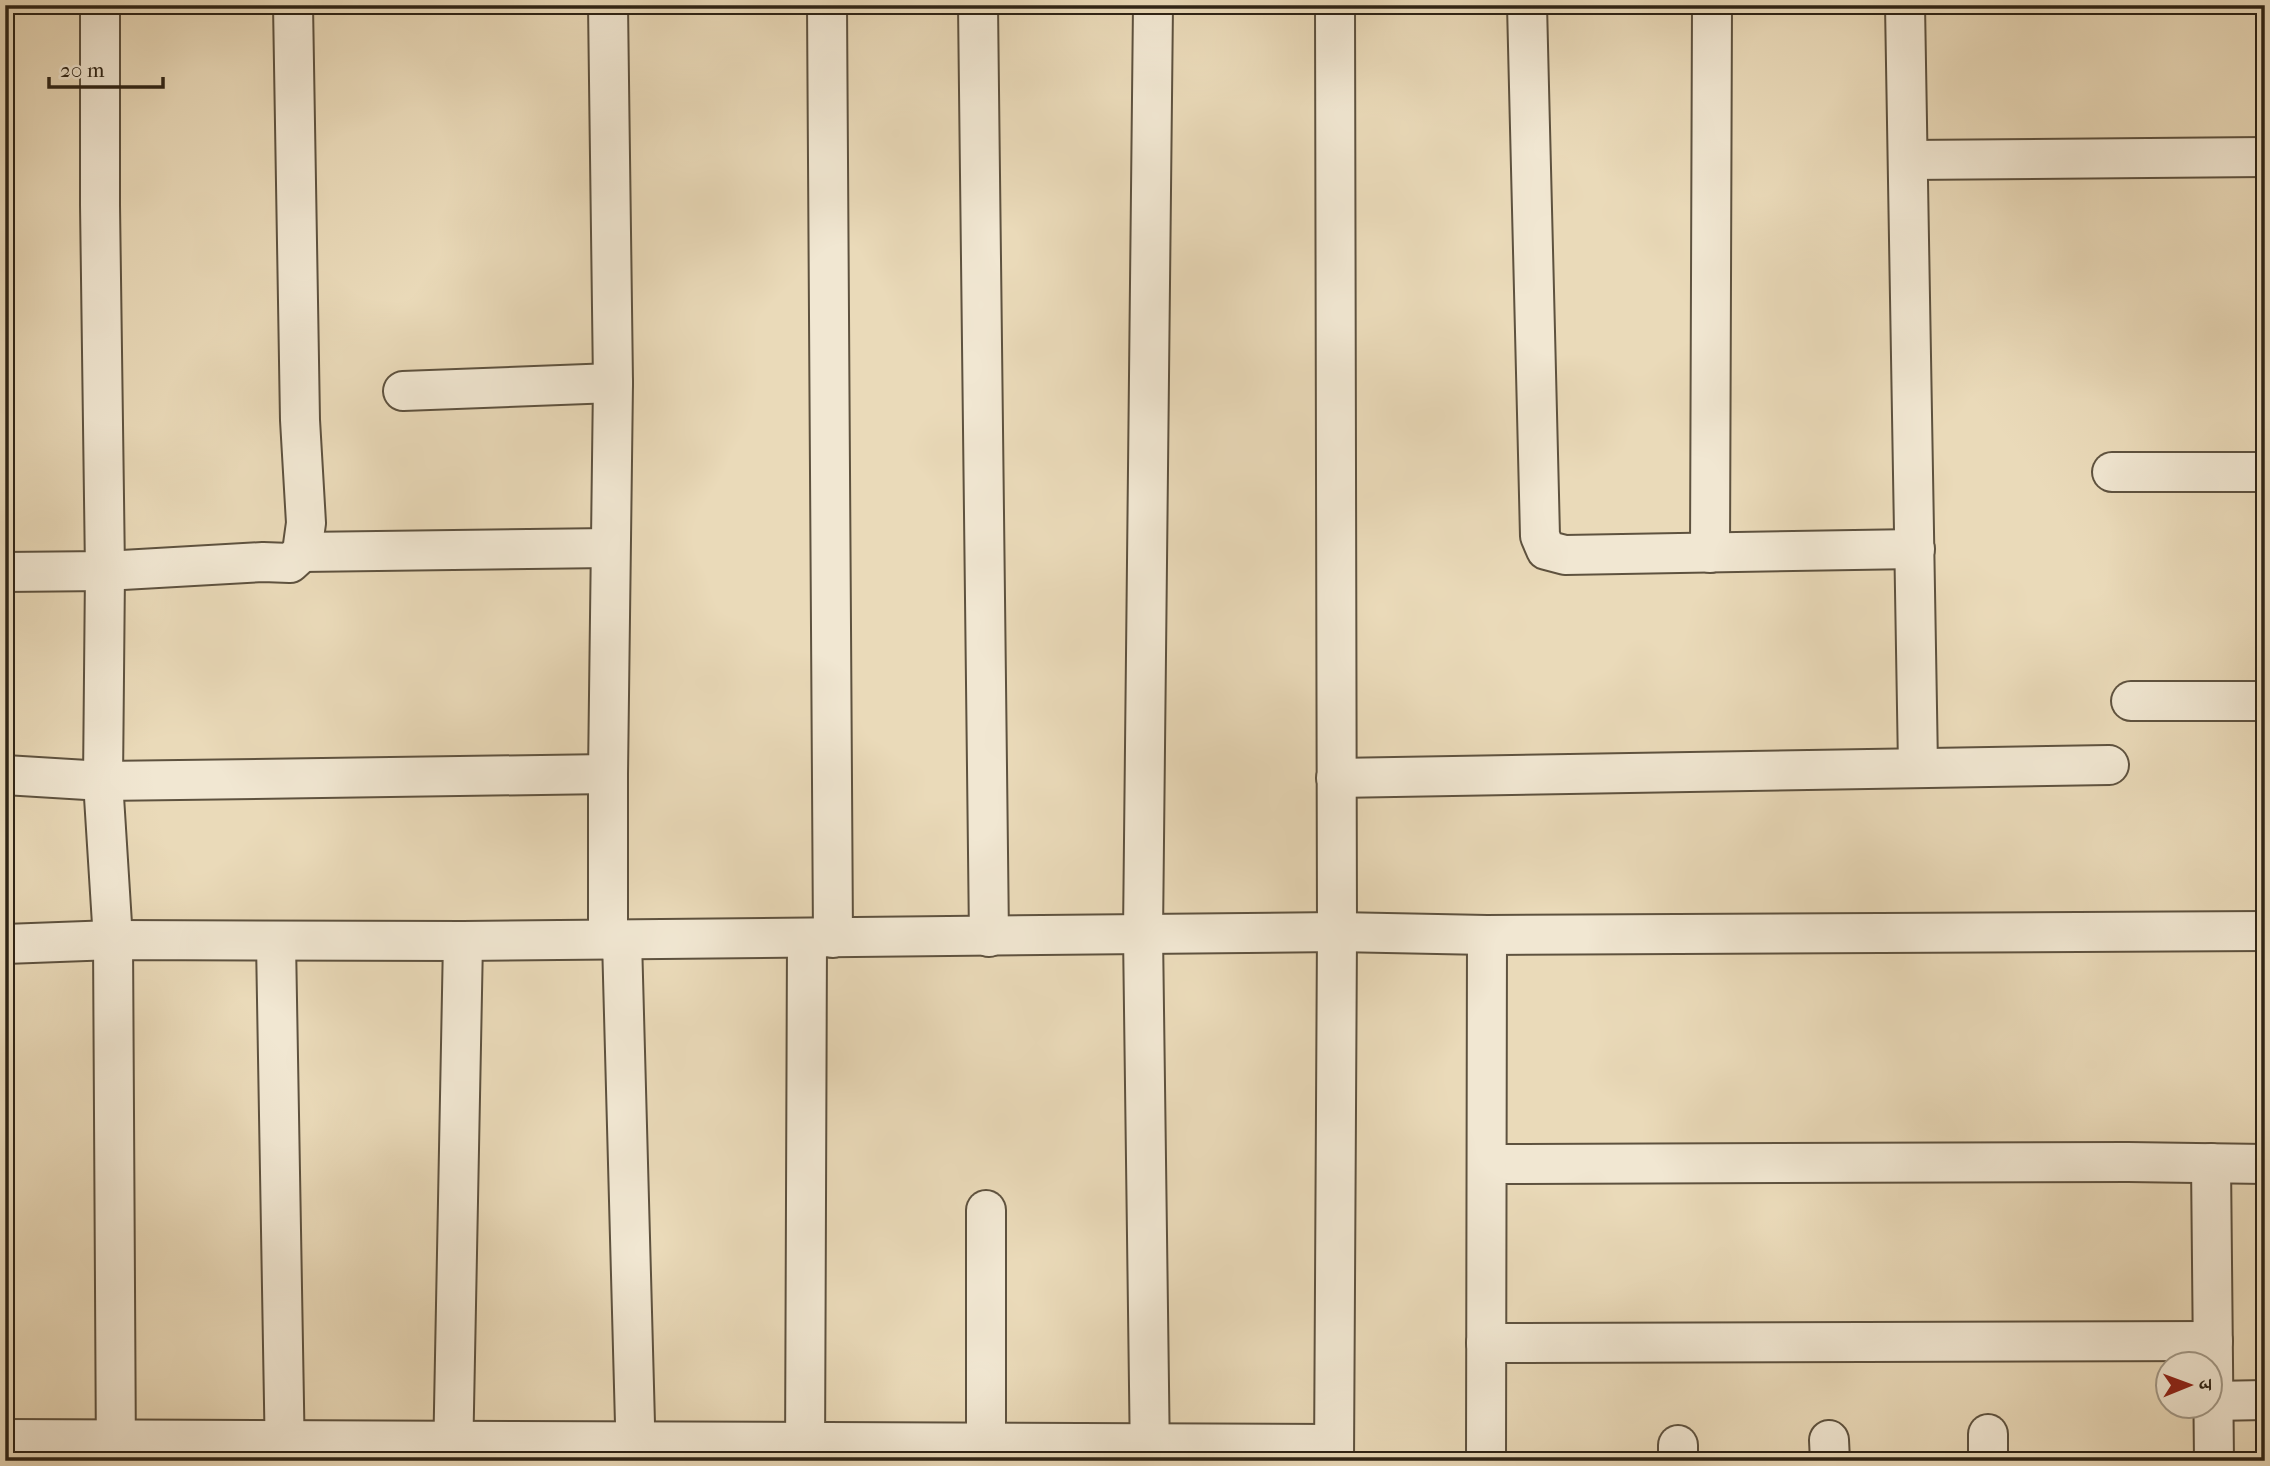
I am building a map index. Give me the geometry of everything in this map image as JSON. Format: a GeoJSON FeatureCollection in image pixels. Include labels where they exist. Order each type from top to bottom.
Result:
{"type":"FeatureCollection","features":[{"type":"Feature","properties":{"kind":"street"},"geometry":{"type":"LineString","coordinates":[[100,5],[105,571],[103,781],[113,940],[116,1450]]}},
{"type":"Feature","properties":{"kind":"street"},"geometry":{"type":"LineString","coordinates":[[5,572],[105,571],[263,562],[290,563],[302,552],[306,523],[300,420],[293,5]]}},
{"type":"Feature","properties":{"kind":"street"},"geometry":{"type":"LineString","coordinates":[[608,5],[613,383],[608,774],[635,1451]]}},
{"type":"Feature","properties":{"kind":"street"},"geometry":{"type":"LineString","coordinates":[[806,1451],[820,938],[827,5]]}},
{"type":"Feature","properties":{"kind":"street"},"geometry":{"type":"LineString","coordinates":[[978,5],[989,937]]}},
{"type":"Feature","properties":{"kind":"street"},"geometry":{"type":"LineString","coordinates":[[1150,1452],[1143,934],[1153,5]]}},
{"type":"Feature","properties":{"kind":"street"},"geometry":{"type":"LineString","coordinates":[[5,1439],[116,1450],[1009,1449],[1334,1452],[1337,932],[1335,5]]}},
{"type":"Feature","properties":{"kind":"street"},"geometry":{"type":"LineString","coordinates":[[1527,5],[1541,536],[1546,550],[1565,555],[1914,549]]}},
{"type":"Feature","properties":{"kind":"street"},"geometry":{"type":"LineString","coordinates":[[1710,553],[1712,5]]}},
{"type":"Feature","properties":{"kind":"street"},"geometry":{"type":"LineString","coordinates":[[1905,5],[1918,766]]}},
{"type":"Feature","properties":{"kind":"street"},"geometry":{"type":"LineString","coordinates":[[1908,160],[2265,157]]}},
{"type":"Feature","properties":{"kind":"street"},"geometry":{"type":"LineString","coordinates":[[403,391],[613,383]]}},
{"type":"Feature","properties":{"kind":"street"},"geometry":{"type":"LineString","coordinates":[[2112,472],[2265,472]]}},
{"type":"Feature","properties":{"kind":"street"},"geometry":{"type":"LineString","coordinates":[[302,552],[610,548]]}},
{"type":"Feature","properties":{"kind":"street"},"geometry":{"type":"LineString","coordinates":[[2131,701],[2265,701]]}},
{"type":"Feature","properties":{"kind":"street"},"geometry":{"type":"LineString","coordinates":[[1336,778],[1918,766],[2109,765]]}},
{"type":"Feature","properties":{"kind":"street"},"geometry":{"type":"LineString","coordinates":[[5,775],[103,781],[608,774]]}},
{"type":"Feature","properties":{"kind":"street"},"geometry":{"type":"LineString","coordinates":[[5,944],[113,940],[463,941],[1337,932],[1487,934],[2265,931]]}},
{"type":"Feature","properties":{"kind":"street"},"geometry":{"type":"LineString","coordinates":[[1486,1461],[1487,934]]}},
{"type":"Feature","properties":{"kind":"street"},"geometry":{"type":"LineString","coordinates":[[453,1451],[463,941]]}},
{"type":"Feature","properties":{"kind":"street"},"geometry":{"type":"LineString","coordinates":[[276,942],[285,1450]]}},
{"type":"Feature","properties":{"kind":"street"},"geometry":{"type":"LineString","coordinates":[[1487,1164],[2265,1164]]}},
{"type":"Feature","properties":{"kind":"street"},"geometry":{"type":"LineString","coordinates":[[2210,1164],[2213,1350]]}},
{"type":"Feature","properties":{"kind":"street"},"geometry":{"type":"LineString","coordinates":[[986,1210],[1009,1449]]}},
{"type":"Feature","properties":{"kind":"street"},"geometry":{"type":"LineString","coordinates":[[1486,1343],[2213,1341]]}},
{"type":"Feature","properties":{"kind":"street"},"geometry":{"type":"LineString","coordinates":[[2224,1401],[2265,1400]]}},
{"type":"Feature","properties":{"kind":"street"},"geometry":{"type":"LineString","coordinates":[[2213,1420],[2214,1461]]}}]}
